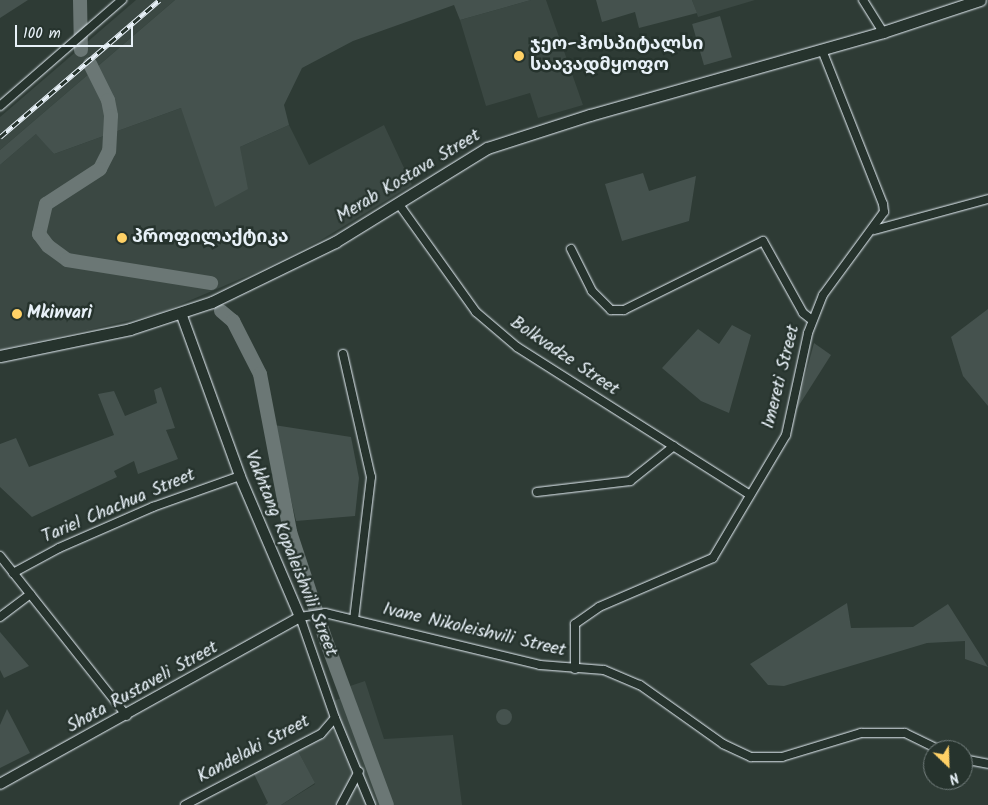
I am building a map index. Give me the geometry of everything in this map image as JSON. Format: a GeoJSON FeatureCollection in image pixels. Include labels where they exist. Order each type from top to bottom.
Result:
{"type":"FeatureCollection","features":[{"type":"Feature","properties":{"kind":"main road","name":"Merab Kostava Street"},"geometry":{"type":"LineString","coordinates":[[0,356],[130,329],[181,313],[288,266],[398,203],[487,148],[590,115],[883,32],[980,0]]}},
{"type":"Feature","properties":{"kind":"street"},"geometry":{"type":"LineString","coordinates":[[0,106],[74,45],[122,0]]}},
{"type":"Feature","properties":{"kind":"street"},"geometry":{"type":"LineString","coordinates":[[863,0],[883,32]]}},
{"type":"Feature","properties":{"kind":"street","name":"Imereti Street"},"geometry":{"type":"LineString","coordinates":[[575,669],[576,624],[599,607],[714,558],[786,435],[812,320],[823,295],[874,230],[884,212],[883,204],[822,50]]}},
{"type":"Feature","properties":{"kind":"street"},"geometry":{"type":"LineString","coordinates":[[874,230],[988,199]]}},
{"type":"Feature","properties":{"kind":"street","name":"Bolkvadze Street"},"geometry":{"type":"LineString","coordinates":[[398,203],[476,312],[517,347],[750,495]]}},
{"type":"Feature","properties":{"kind":"street"},"geometry":{"type":"LineString","coordinates":[[571,249],[592,291],[611,310],[624,310],[762,241],[803,313],[812,320]]}},
{"type":"Feature","properties":{"kind":"street","name":"Vakhtang Kopaleishvili Street"},"geometry":{"type":"LineString","coordinates":[[181,313],[240,476],[300,617],[334,718],[359,771],[371,805]]}},
{"type":"Feature","properties":{"kind":"street"},"geometry":{"type":"LineString","coordinates":[[343,354],[371,477],[354,619]]}},
{"type":"Feature","properties":{"kind":"street"},"geometry":{"type":"LineString","coordinates":[[537,492],[630,481],[674,446]]}},
{"type":"Feature","properties":{"kind":"street","name":"Tariel Chachua Street"},"geometry":{"type":"LineString","coordinates":[[13,572],[59,548],[144,511],[240,476]]}},
{"type":"Feature","properties":{"kind":"street"},"geometry":{"type":"LineString","coordinates":[[0,556],[127,716]]}},
{"type":"Feature","properties":{"kind":"street"},"geometry":{"type":"LineString","coordinates":[[0,617],[30,594]]}},
{"type":"Feature","properties":{"kind":"street","name":"Ivane Nikoleishvili Street"},"geometry":{"type":"LineString","coordinates":[[300,617],[325,613],[540,665],[604,670],[640,685],[723,744],[751,757],[782,757],[861,733],[905,733],[923,742]]}},
{"type":"Feature","properties":{"kind":"street","name":"Shota Rustaveli Street"},"geometry":{"type":"LineString","coordinates":[[0,784],[127,716],[300,617]]}},
{"type":"Feature","properties":{"kind":"street","name":"Kandelaki Street"},"geometry":{"type":"LineString","coordinates":[[185,805],[321,734],[334,718]]}},
{"type":"Feature","properties":{"kind":"street"},"geometry":{"type":"LineString","coordinates":[[973,761],[988,764]]}},
{"type":"Feature","properties":{"kind":"street"},"geometry":{"type":"LineString","coordinates":[[341,805],[359,771]]}},
{"type":"Feature","properties":{"kind":"shaded area"},"geometry":{"type":"Polygon","coordinates":[[[0,0],[28,0],[0,18],[0,0]]]}},
{"type":"Feature","properties":{"kind":"shaded area"},"geometry":{"type":"Polygon","coordinates":[[[136,0],[175,0],[0,150],[0,117],[136,0]]]}},
{"type":"Feature","properties":{"kind":"shaded area"},"geometry":{"type":"Polygon","coordinates":[[[175,0],[531,0],[460,20],[454,5],[353,41],[302,68],[284,105],[289,125],[240,147],[248,189],[215,207],[181,108],[54,154],[36,134],[0,165],[0,150],[175,0]]]}},
{"type":"Feature","properties":{"kind":"shaded area","name":"ჯეო-ჰოსპიტალსი საავადმყოფო"},"geometry":{"type":"Polygon","coordinates":[[[531,0],[546,0],[583,105],[538,118],[530,93],[486,106],[460,20],[531,0]]]}},
{"type":"Feature","properties":{"kind":"shaded area"},"geometry":{"type":"Polygon","coordinates":[[[596,0],[692,0],[697,13],[639,28],[635,12],[602,22],[596,0]]]}},
{"type":"Feature","properties":{"kind":"shaded area"},"geometry":{"type":"Polygon","coordinates":[[[692,0],[755,0],[698,17],[692,0]]]}},
{"type":"Feature","properties":{"kind":"shaded area"},"geometry":{"type":"Polygon","coordinates":[[[720,16],[732,57],[704,65],[692,24],[720,16]]]}},
{"type":"Feature","properties":{"kind":"shaded area"},"geometry":{"type":"Polygon","coordinates":[[[181,108],[240,147],[289,125],[309,165],[384,125],[412,185],[321,240],[259,271],[158,314],[0,350],[0,165],[37,133],[54,154],[181,108]]]}},
{"type":"Feature","properties":{"kind":"shaded area"},"geometry":{"type":"Polygon","coordinates":[[[643,173],[649,191],[696,176],[689,221],[622,241],[605,184],[643,173]]]}},
{"type":"Feature","properties":{"kind":"shaded area"},"geometry":{"type":"Polygon","coordinates":[[[988,309],[988,406],[963,376],[951,337],[988,309]]]}},
{"type":"Feature","properties":{"kind":"shaded area"},"geometry":{"type":"Polygon","coordinates":[[[732,325],[751,335],[729,413],[701,401],[662,368],[698,329],[719,344],[732,325]]]}},
{"type":"Feature","properties":{"kind":"shaded area"},"geometry":{"type":"Polygon","coordinates":[[[814,343],[831,355],[796,410],[814,343]]]}},
{"type":"Feature","properties":{"kind":"shaded area"},"geometry":{"type":"Polygon","coordinates":[[[161,387],[175,428],[166,430],[178,459],[138,474],[134,461],[114,471],[117,477],[32,517],[0,487],[0,444],[16,438],[29,467],[114,435],[98,394],[114,391],[125,416],[157,403],[154,390],[161,387]]]}},
{"type":"Feature","properties":{"kind":"shaded area"},"geometry":{"type":"Polygon","coordinates":[[[274,425],[351,437],[359,478],[355,516],[296,521],[274,425]]]}},
{"type":"Feature","properties":{"kind":"shaded area"},"geometry":{"type":"Polygon","coordinates":[[[847,603],[851,628],[913,627],[948,604],[988,667],[965,659],[965,641],[927,643],[784,686],[768,685],[750,664],[847,603]]]}},
{"type":"Feature","properties":{"kind":"shaded area"},"geometry":{"type":"Polygon","coordinates":[[[0,632],[29,666],[4,678],[0,670],[0,632]]]}},
{"type":"Feature","properties":{"kind":"shaded area"},"geometry":{"type":"Polygon","coordinates":[[[365,681],[384,739],[453,735],[462,805],[281,805],[315,784],[297,749],[342,726],[334,701],[341,698],[338,690],[365,681]]]}},
{"type":"Feature","properties":{"kind":"shaded area"},"geometry":{"type":"Polygon","coordinates":[[[7,709],[30,753],[0,768],[0,725],[7,709]]]}},
{"type":"Feature","properties":{"kind":"shaded area"},"geometry":{"type":"Polygon","coordinates":[[[504,709],[510,711],[512,717],[510,723],[504,725],[498,723],[496,717],[498,711],[504,709]]]}},
{"type":"Feature","properties":{"kind":"shaded area"},"geometry":{"type":"Polygon","coordinates":[[[297,749],[315,783],[281,805],[265,805],[268,803],[253,772],[297,749]]]}},
{"type":"Feature","properties":{"kind":"waterway"},"geometry":{"type":"LineString","coordinates":[[80,0],[81,50]]}},
{"type":"Feature","properties":{"kind":"waterway"},"geometry":{"type":"LineString","coordinates":[[90,64],[108,100],[111,116],[109,151],[100,169],[46,204],[39,234],[48,246],[67,260],[211,283]]}},
{"type":"Feature","properties":{"kind":"waterway"},"geometry":{"type":"LineString","coordinates":[[221,311],[233,321],[260,374],[290,532],[324,635],[387,805]]}},
{"type":"Feature","properties":{"kind":"railway"},"geometry":{"type":"LineString","coordinates":[[0,137],[159,0]]}},
{"type":"Feature","properties":{"kind":"place","name":"ჯეო-ჰოსპიტალსი საავადმყოფო"},"geometry":{"type":"Point","coordinates":[519,56]}},
{"type":"Feature","properties":{"kind":"place","name":"პროფილაქტიკა"},"geometry":{"type":"Point","coordinates":[122,238]}},
{"type":"Feature","properties":{"kind":"place","name":"Mkinvari"},"geometry":{"type":"Point","coordinates":[17,314]}}]}
